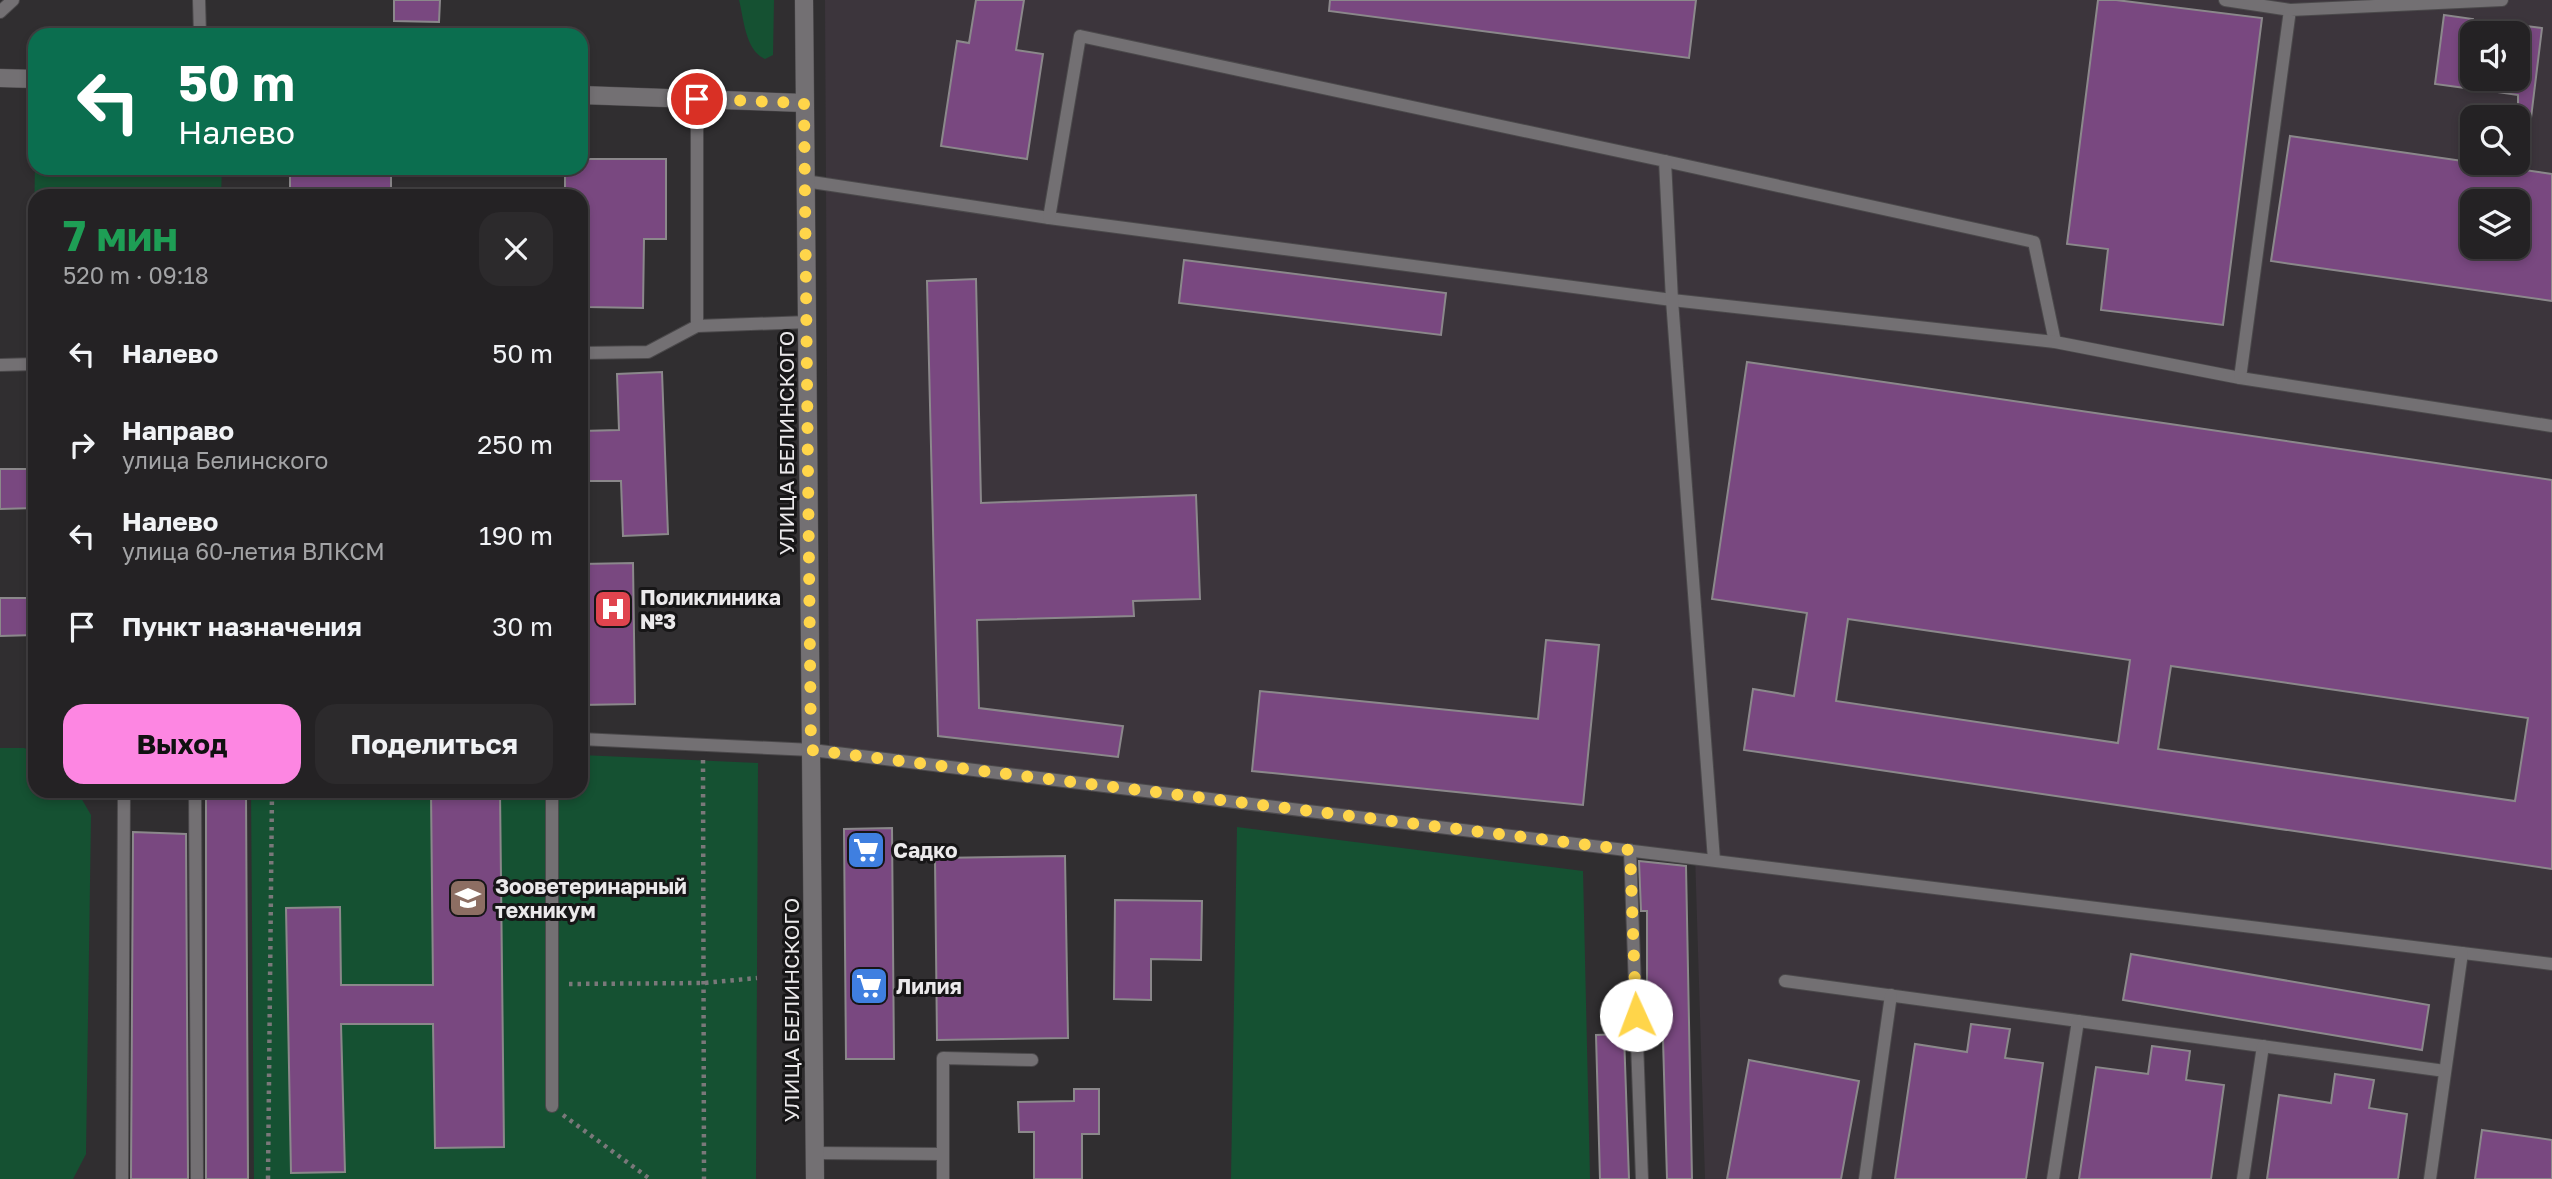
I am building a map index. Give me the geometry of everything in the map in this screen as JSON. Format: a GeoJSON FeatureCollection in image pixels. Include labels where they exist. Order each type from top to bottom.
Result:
{"type":"FeatureCollection","features":[{"type":"Feature","properties":{"kind":"street","name":"УЛИЦА БЕЛИНСКОГО"},"geometry":{"type":"LineString","coordinates":[[804,0],[814,1179]]}},
{"type":"Feature","properties":{"kind":"street"},"geometry":{"type":"LineString","coordinates":[[0,78],[28,79]]}},
{"type":"Feature","properties":{"kind":"street"},"geometry":{"type":"LineString","coordinates":[[588,95],[804,103]]}},
{"type":"Feature","properties":{"kind":"lane"},"geometry":{"type":"LineString","coordinates":[[0,12],[13,0]]}},
{"type":"Feature","properties":{"kind":"lane"},"geometry":{"type":"LineString","coordinates":[[199,0],[200,28]]}},
{"type":"Feature","properties":{"kind":"lane"},"geometry":{"type":"LineString","coordinates":[[2225,0],[2290,10],[2502,0]]}},
{"type":"Feature","properties":{"kind":"lane"},"geometry":{"type":"LineString","coordinates":[[2240,378],[2290,10]]}},
{"type":"Feature","properties":{"kind":"lane"},"geometry":{"type":"LineString","coordinates":[[1049,218],[1080,36],[2034,242],[2055,342]]}},
{"type":"Feature","properties":{"kind":"lane"},"geometry":{"type":"LineString","coordinates":[[697,99],[697,326]]}},
{"type":"Feature","properties":{"kind":"lane"},"geometry":{"type":"LineString","coordinates":[[1665,161],[1671,300],[1714,860]]}},
{"type":"Feature","properties":{"kind":"lane"},"geometry":{"type":"LineString","coordinates":[[806,181],[1049,218],[1671,300],[2055,342],[2240,378],[2552,426]]}},
{"type":"Feature","properties":{"kind":"lane"},"geometry":{"type":"LineString","coordinates":[[588,353],[648,352],[697,326],[808,322]]}},
{"type":"Feature","properties":{"kind":"lane"},"geometry":{"type":"LineString","coordinates":[[0,365],[28,364]]}},
{"type":"Feature","properties":{"kind":"lane"},"geometry":{"type":"LineString","coordinates":[[588,739],[811,750],[2552,964]]}},
{"type":"Feature","properties":{"kind":"lane"},"geometry":{"type":"LineString","coordinates":[[122,1179],[124,798]]}},
{"type":"Feature","properties":{"kind":"lane"},"geometry":{"type":"LineString","coordinates":[[195,798],[197,1179]]}},
{"type":"Feature","properties":{"kind":"lane"},"geometry":{"type":"LineString","coordinates":[[552,798],[552,1106]]}},
{"type":"Feature","properties":{"kind":"lane"},"geometry":{"type":"LineString","coordinates":[[1630,850],[1642,1179]]}},
{"type":"Feature","properties":{"kind":"lane"},"geometry":{"type":"LineString","coordinates":[[2430,1179],[2462,953]]}},
{"type":"Feature","properties":{"kind":"lane"},"geometry":{"type":"LineString","coordinates":[[1784,981],[2445,1071]]}},
{"type":"Feature","properties":{"kind":"lane"},"geometry":{"type":"LineString","coordinates":[[1865,1179],[1891,995]]}},
{"type":"Feature","properties":{"kind":"lane"},"geometry":{"type":"LineString","coordinates":[[2053,1179],[2077,1021]]}},
{"type":"Feature","properties":{"kind":"lane"},"geometry":{"type":"LineString","coordinates":[[2243,1179],[2263,1046]]}},
{"type":"Feature","properties":{"kind":"lane"},"geometry":{"type":"LineString","coordinates":[[943,1179],[943,1058],[1032,1059]]}},
{"type":"Feature","properties":{"kind":"lane"},"geometry":{"type":"LineString","coordinates":[[814,1153],[943,1154]]}},
{"type":"Feature","properties":{"kind":"path"},"geometry":{"type":"LineString","coordinates":[[703,744],[704,1179]]}},
{"type":"Feature","properties":{"kind":"path"},"geometry":{"type":"LineString","coordinates":[[268,1179],[272,798]]}},
{"type":"Feature","properties":{"kind":"path"},"geometry":{"type":"LineString","coordinates":[[552,984],[704,983],[757,978]]}},
{"type":"Feature","properties":{"kind":"path"},"geometry":{"type":"LineString","coordinates":[[552,1106],[649,1179]]}},
{"type":"Feature","properties":{"kind":"shaded area"},"geometry":{"type":"Polygon","coordinates":[[[825,0],[2552,0],[2552,1179],[1705,1179],[1695,853],[829,749],[825,0]]]}},
{"type":"Feature","properties":{"kind":"green space"},"geometry":{"type":"Polygon","coordinates":[[[739,0],[774,0],[773,55],[765,59],[753,49],[746,33],[739,0]]]}},
{"type":"Feature","properties":{"kind":"green space"},"geometry":{"type":"Polygon","coordinates":[[[35,175],[222,175],[221,189],[35,189],[35,175]]]}},
{"type":"Feature","properties":{"kind":"green space"},"geometry":{"type":"Polygon","coordinates":[[[0,748],[24,748],[28,749],[28,798],[81,798],[91,815],[86,1154],[73,1179],[0,1179],[0,748]]]}},
{"type":"Feature","properties":{"kind":"green space"},"geometry":{"type":"Polygon","coordinates":[[[588,755],[758,763],[756,1179],[254,1179],[251,798],[588,798],[588,755]]]}},
{"type":"Feature","properties":{"kind":"green space"},"geometry":{"type":"Polygon","coordinates":[[[1237,827],[1583,871],[1590,1179],[1231,1179],[1237,827]]]}},
{"type":"Feature","properties":{"kind":"building"},"geometry":{"type":"Polygon","coordinates":[[[394,0],[440,0],[439,22],[394,21],[394,0]]]}},
{"type":"Feature","properties":{"kind":"building"},"geometry":{"type":"Polygon","coordinates":[[[976,0],[1024,0],[1016,50],[1043,54],[1027,159],[941,146],[957,41],[969,43],[976,0]]]}},
{"type":"Feature","properties":{"kind":"building"},"geometry":{"type":"Polygon","coordinates":[[[1330,0],[1696,0],[1689,58],[1329,11],[1330,0]]]}},
{"type":"Feature","properties":{"kind":"building"},"geometry":{"type":"Polygon","coordinates":[[[2098,0],[2262,18],[2223,325],[2101,310],[2108,249],[2067,244],[2098,0]]]}},
{"type":"Feature","properties":{"kind":"building"},"geometry":{"type":"Polygon","coordinates":[[[2444,15],[2473,19],[2460,21],[2460,87],[2435,84],[2444,15]]]}},
{"type":"Feature","properties":{"kind":"building"},"geometry":{"type":"Polygon","coordinates":[[[2530,26],[2542,28],[2530,126],[2530,105],[2518,105],[2518,95],[2490,91],[2530,91],[2530,26]]]}},
{"type":"Feature","properties":{"kind":"building"},"geometry":{"type":"Polygon","coordinates":[[[2290,136],[2460,161],[2460,175],[2530,175],[2530,171],[2552,174],[2552,301],[2271,261],[2290,136]]]}},
{"type":"Feature","properties":{"kind":"building"},"geometry":{"type":"Polygon","coordinates":[[[588,159],[666,159],[666,239],[644,239],[643,308],[588,307],[588,189],[565,189],[565,175],[588,175],[588,159]]]}},
{"type":"Feature","properties":{"kind":"building"},"geometry":{"type":"Polygon","coordinates":[[[290,175],[391,175],[391,189],[290,189],[290,175]]]}},
{"type":"Feature","properties":{"kind":"building"},"geometry":{"type":"Polygon","coordinates":[[[1184,260],[1446,293],[1441,335],[1179,303],[1184,260]]]}},
{"type":"Feature","properties":{"kind":"building"},"geometry":{"type":"Polygon","coordinates":[[[976,279],[981,503],[1196,495],[1200,599],[1133,601],[1134,616],[977,620],[979,708],[1123,726],[1118,757],[938,736],[927,281],[976,279]]]}},
{"type":"Feature","properties":{"kind":"building"},"geometry":{"type":"Polygon","coordinates":[[[1747,362],[2552,480],[2552,869],[1744,750],[1753,689],[1794,696],[1807,613],[1712,599],[1747,362]],[[1848,619],[1836,701],[2118,743],[2130,660],[1848,619]],[[2171,666],[2158,749],[2515,801],[2528,718],[2171,666]]]}},
{"type":"Feature","properties":{"kind":"building"},"geometry":{"type":"Polygon","coordinates":[[[662,372],[668,534],[623,536],[621,481],[588,481],[588,431],[619,430],[617,374],[662,372]]]}},
{"type":"Feature","properties":{"kind":"building"},"geometry":{"type":"Polygon","coordinates":[[[0,469],[28,469],[28,508],[0,509],[0,469]]]}},
{"type":"Feature","properties":{"kind":"building"},"geometry":{"type":"Polygon","coordinates":[[[633,563],[635,704],[588,705],[588,564],[633,563]]]}},
{"type":"Feature","properties":{"kind":"building"},"geometry":{"type":"Polygon","coordinates":[[[0,598],[28,598],[28,635],[0,636],[0,598]]]}},
{"type":"Feature","properties":{"kind":"building"},"geometry":{"type":"Polygon","coordinates":[[[1546,640],[1599,645],[1583,805],[1252,771],[1260,691],[1538,719],[1546,640]]]}},
{"type":"Feature","properties":{"kind":"building"},"geometry":{"type":"Polygon","coordinates":[[[206,798],[246,798],[248,1179],[206,1179],[206,798]]]}},
{"type":"Feature","properties":{"kind":"building"},"geometry":{"type":"Polygon","coordinates":[[[431,798],[500,798],[504,1147],[435,1148],[433,1024],[341,1024],[345,1172],[291,1173],[286,908],[340,907],[341,985],[433,985],[431,798]]]}},
{"type":"Feature","properties":{"kind":"building"},"geometry":{"type":"Polygon","coordinates":[[[892,828],[894,1059],[846,1059],[844,829],[892,828]]]}},
{"type":"Feature","properties":{"kind":"building"},"geometry":{"type":"Polygon","coordinates":[[[133,832],[186,834],[188,1179],[131,1179],[133,832]]]}},
{"type":"Feature","properties":{"kind":"building"},"geometry":{"type":"Polygon","coordinates":[[[1065,856],[1068,1038],[937,1040],[935,858],[1065,856]]]}},
{"type":"Feature","properties":{"kind":"building"},"geometry":{"type":"Polygon","coordinates":[[[1639,861],[1686,866],[1692,1179],[1667,1179],[1662,1004],[1647,1004],[1647,911],[1641,911],[1639,861]]]}},
{"type":"Feature","properties":{"kind":"building"},"geometry":{"type":"Polygon","coordinates":[[[1115,900],[1202,901],[1201,960],[1151,959],[1151,1000],[1114,999],[1115,900]]]}},
{"type":"Feature","properties":{"kind":"building"},"geometry":{"type":"Polygon","coordinates":[[[2131,954],[2429,1005],[2422,1050],[2123,1000],[2131,954]]]}},
{"type":"Feature","properties":{"kind":"building"},"geometry":{"type":"Polygon","coordinates":[[[1971,1024],[2010,1029],[2005,1058],[2043,1063],[2026,1179],[1895,1179],[1915,1044],[1967,1052],[1971,1024]]]}},
{"type":"Feature","properties":{"kind":"building"},"geometry":{"type":"Polygon","coordinates":[[[1624,1034],[1629,1179],[1600,1179],[1596,1035],[1624,1034]]]}},
{"type":"Feature","properties":{"kind":"building"},"geometry":{"type":"Polygon","coordinates":[[[2152,1046],[2190,1051],[2186,1080],[2224,1085],[2211,1179],[2079,1179],[2096,1067],[2148,1074],[2152,1046]]]}},
{"type":"Feature","properties":{"kind":"building"},"geometry":{"type":"Polygon","coordinates":[[[1749,1060],[1859,1081],[1841,1179],[1727,1179],[1749,1060]]]}},
{"type":"Feature","properties":{"kind":"building"},"geometry":{"type":"Polygon","coordinates":[[[2335,1074],[2374,1080],[2369,1108],[2407,1114],[2398,1179],[2267,1179],[2279,1095],[2331,1103],[2335,1074]]]}},
{"type":"Feature","properties":{"kind":"building"},"geometry":{"type":"Polygon","coordinates":[[[1074,1089],[1099,1089],[1099,1134],[1082,1134],[1082,1179],[1034,1179],[1034,1132],[1019,1132],[1018,1102],[1074,1101],[1074,1089]]]}},
{"type":"Feature","properties":{"kind":"building"},"geometry":{"type":"Polygon","coordinates":[[[2482,1130],[2552,1140],[2552,1179],[2475,1179],[2482,1130]]]}},
{"type":"Feature","properties":{"kind":"place","name":"Поликлиника №3"},"geometry":{"type":"Point","coordinates":[613,609]}},
{"type":"Feature","properties":{"kind":"place","name":"Садко"},"geometry":{"type":"Point","coordinates":[866,850]}},
{"type":"Feature","properties":{"kind":"place","name":"Зооветеринарный техникум"},"geometry":{"type":"Point","coordinates":[468,898]}},
{"type":"Feature","properties":{"kind":"place","name":"Лилия"},"geometry":{"type":"Point","coordinates":[869,986]}},
{"type":"Feature","properties":{"kind":"route"},"geometry":{"type":"LineString","coordinates":[[697,99],[804,103],[811,750],[1630,850],[1636,1015]]}}]}
